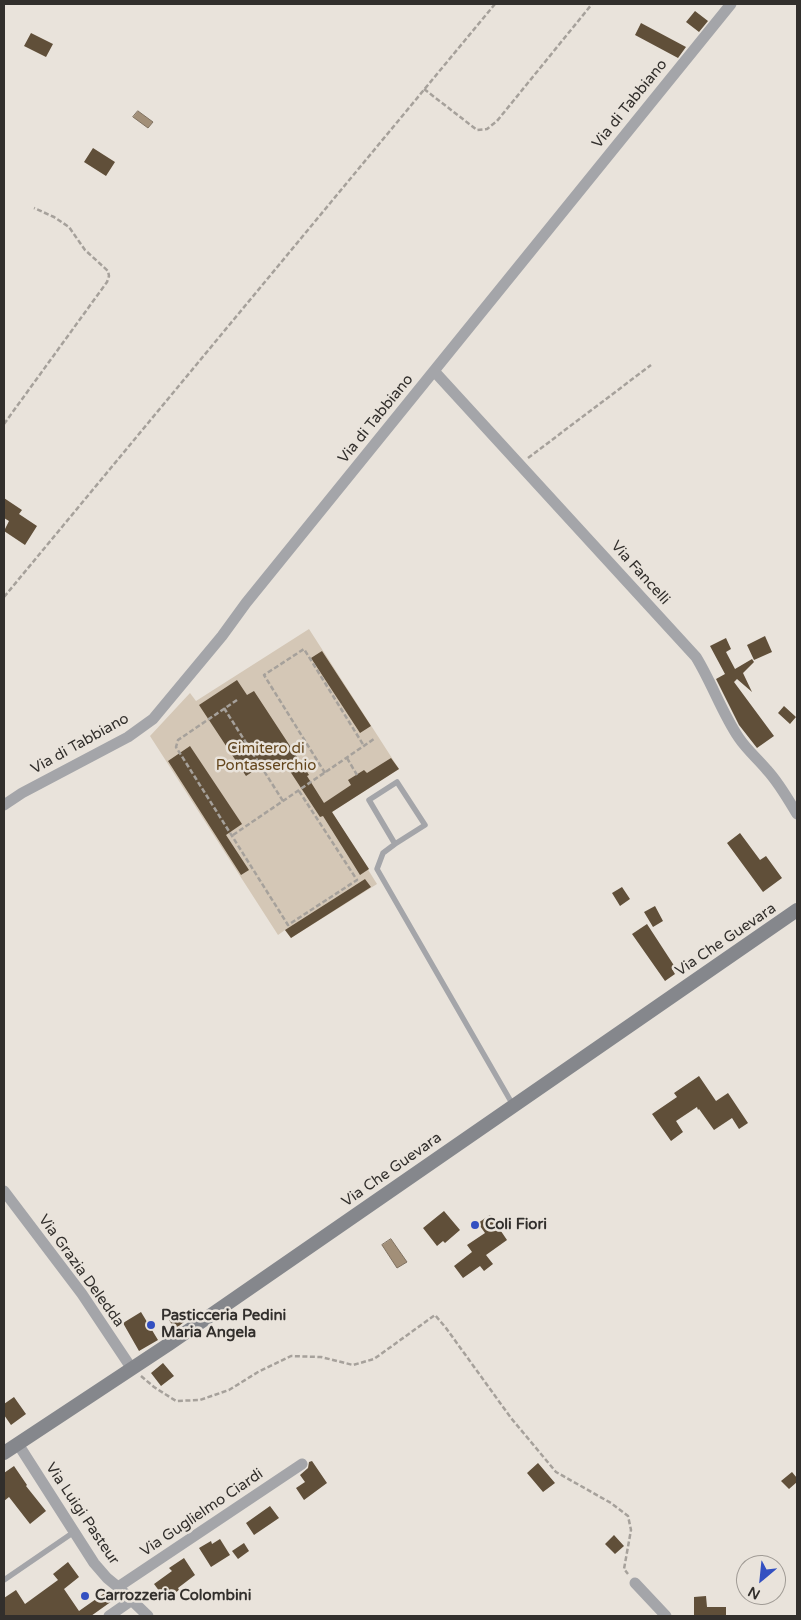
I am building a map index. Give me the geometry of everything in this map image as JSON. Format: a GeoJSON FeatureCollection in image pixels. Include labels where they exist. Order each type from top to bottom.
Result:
{"type":"FeatureCollection","features":[{"type":"Feature","properties":{"kind":"main road","name":"Via Che Guevara"},"geometry":{"type":"LineString","coordinates":[[4,1453],[132,1369],[797,910]]}},
{"type":"Feature","properties":{"kind":"street","name":"Via di Tabbiano"},"geometry":{"type":"LineString","coordinates":[[4,805],[22,793],[128,737],[153,719],[731,4]]}},
{"type":"Feature","properties":{"kind":"street","name":"Via Fancelli"},"geometry":{"type":"LineString","coordinates":[[434,371],[696,657],[739,738],[766,769],[797,814]]}},
{"type":"Feature","properties":{"kind":"street","name":"Via Grazia Deledda"},"geometry":{"type":"LineString","coordinates":[[4,1191],[82,1294],[132,1369]]}},
{"type":"Feature","properties":{"kind":"street","name":"Via Luigi Pasteur"},"geometry":{"type":"LineString","coordinates":[[18,1444],[100,1570],[148,1616]]}},
{"type":"Feature","properties":{"kind":"street","name":"Via Guglielmo Ciardi"},"geometry":{"type":"LineString","coordinates":[[118,1587],[302,1464]]}},
{"type":"Feature","properties":{"kind":"street"},"geometry":{"type":"LineString","coordinates":[[635,1583],[666,1616]]}},
{"type":"Feature","properties":{"kind":"street"},"geometry":{"type":"LineString","coordinates":[[109,1616],[132,1600]]}},
{"type":"Feature","properties":{"kind":"lane"},"geometry":{"type":"LineString","coordinates":[[395,844],[369,800],[397,782],[425,825],[383,853],[377,869],[513,1105]]}},
{"type":"Feature","properties":{"kind":"lane"},"geometry":{"type":"LineString","coordinates":[[4,1580],[74,1532]]}},
{"type":"Feature","properties":{"kind":"path"},"geometry":{"type":"LineString","coordinates":[[4,597],[495,4]]}},
{"type":"Feature","properties":{"kind":"path"},"geometry":{"type":"LineString","coordinates":[[424,88],[477,130],[487,129],[497,121],[592,4]]}},
{"type":"Feature","properties":{"kind":"path"},"geometry":{"type":"LineString","coordinates":[[4,424],[107,282],[109,276],[108,272],[85,250],[69,227],[54,217],[34,208]]}},
{"type":"Feature","properties":{"kind":"path"},"geometry":{"type":"LineString","coordinates":[[521,465],[555,436],[651,365]]}},
{"type":"Feature","properties":{"kind":"path"},"geometry":{"type":"LineString","coordinates":[[325,773],[264,675],[304,649],[364,746]]}},
{"type":"Feature","properties":{"kind":"path"},"geometry":{"type":"LineString","coordinates":[[237,700],[178,740],[176,747],[288,925],[357,880],[299,791]]}},
{"type":"Feature","properties":{"kind":"path"},"geometry":{"type":"LineString","coordinates":[[224,708],[283,801]]}},
{"type":"Feature","properties":{"kind":"path"},"geometry":{"type":"LineString","coordinates":[[233,836],[374,739]]}},
{"type":"Feature","properties":{"kind":"path"},"geometry":{"type":"LineString","coordinates":[[347,758],[357,775]]}},
{"type":"Feature","properties":{"kind":"path"},"geometry":{"type":"LineString","coordinates":[[132,1369],[154,1387],[176,1401],[200,1400],[228,1390],[258,1372],[291,1356],[321,1357],[353,1365],[374,1359],[435,1315],[511,1418],[556,1472],[611,1503],[628,1516],[631,1530],[624,1569],[635,1583]]}},
{"type":"Feature","properties":{"kind":"green space","name":"Cimitero di Pontasserchio"},"geometry":{"type":"Polygon","coordinates":[[[309,629],[399,769],[332,812],[377,884],[291,938],[285,930],[278,935],[150,736],[190,693],[196,701],[309,629]]]}},
{"type":"Feature","properties":{"kind":"shaded area"},"geometry":{"type":"Polygon","coordinates":[[[138,111],[153,122],[148,128],[133,117],[138,111]]]}},
{"type":"Feature","properties":{"kind":"shaded area"},"geometry":{"type":"Polygon","coordinates":[[[391,1239],[407,1262],[397,1268],[382,1245],[391,1239]]]}},
{"type":"Feature","properties":{"kind":"building"},"geometry":{"type":"Polygon","coordinates":[[[695,11],[708,21],[699,32],[686,22],[695,11]]]}},
{"type":"Feature","properties":{"kind":"building"},"geometry":{"type":"Polygon","coordinates":[[[641,23],[686,47],[678,58],[635,35],[641,23]]]}},
{"type":"Feature","properties":{"kind":"building"},"geometry":{"type":"Polygon","coordinates":[[[31,33],[53,44],[46,57],[24,46],[31,33]]]}},
{"type":"Feature","properties":{"kind":"building"},"geometry":{"type":"Polygon","coordinates":[[[93,148],[115,162],[106,176],[84,162],[93,148]]]}},
{"type":"Feature","properties":{"kind":"building"},"geometry":{"type":"Polygon","coordinates":[[[4,498],[22,510],[19,514],[37,526],[25,545],[4,531],[9,521],[4,518],[4,498]]]}},
{"type":"Feature","properties":{"kind":"building"},"geometry":{"type":"Polygon","coordinates":[[[765,636],[772,652],[754,660],[747,645],[765,636]]]}},
{"type":"Feature","properties":{"kind":"building"},"geometry":{"type":"Polygon","coordinates":[[[726,638],[731,649],[726,652],[735,669],[752,659],[754,662],[743,673],[752,692],[737,679],[734,682],[774,736],[757,748],[739,725],[716,679],[725,674],[710,646],[726,638]]]}},
{"type":"Feature","properties":{"kind":"building"},"geometry":{"type":"Polygon","coordinates":[[[322,651],[371,726],[360,733],[311,658],[322,651]]]}},
{"type":"Feature","properties":{"kind":"building"},"geometry":{"type":"Polygon","coordinates":[[[237,680],[247,695],[254,691],[309,775],[307,776],[324,803],[351,785],[348,780],[364,770],[367,773],[391,758],[399,769],[332,812],[369,869],[360,875],[323,816],[320,817],[282,759],[267,769],[264,764],[246,776],[199,705],[237,680]]]}},
{"type":"Feature","properties":{"kind":"building"},"geometry":{"type":"Polygon","coordinates":[[[784,706],[796,717],[790,724],[778,713],[784,706]]]}},
{"type":"Feature","properties":{"kind":"building"},"geometry":{"type":"Polygon","coordinates":[[[190,746],[242,824],[226,835],[249,870],[241,875],[168,761],[190,746]]]}},
{"type":"Feature","properties":{"kind":"building"},"geometry":{"type":"Polygon","coordinates":[[[740,833],[760,860],[766,856],[782,878],[763,892],[727,843],[740,833]]]}},
{"type":"Feature","properties":{"kind":"building"},"geometry":{"type":"Polygon","coordinates":[[[365,879],[371,887],[291,938],[285,930],[365,879]]]}},
{"type":"Feature","properties":{"kind":"building"},"geometry":{"type":"Polygon","coordinates":[[[622,887],[630,899],[620,906],[612,893],[622,887]]]}},
{"type":"Feature","properties":{"kind":"building"},"geometry":{"type":"Polygon","coordinates":[[[655,906],[663,921],[653,927],[644,912],[655,906]]]}},
{"type":"Feature","properties":{"kind":"building"},"geometry":{"type":"Polygon","coordinates":[[[647,924],[675,967],[672,969],[675,974],[665,981],[632,934],[647,924]]]}},
{"type":"Feature","properties":{"kind":"building"},"geometry":{"type":"Polygon","coordinates":[[[699,1076],[716,1101],[728,1093],[748,1123],[739,1129],[732,1118],[714,1130],[697,1107],[676,1121],[683,1132],[671,1141],[652,1114],[677,1097],[674,1093],[699,1076]]]}},
{"type":"Feature","properties":{"kind":"building"},"geometry":{"type":"Polygon","coordinates":[[[444,1211],[460,1230],[445,1243],[443,1241],[437,1246],[423,1228],[444,1211]]]}},
{"type":"Feature","properties":{"kind":"building"},"geometry":{"type":"Polygon","coordinates":[[[490,1215],[507,1240],[486,1255],[493,1264],[484,1271],[480,1266],[463,1278],[454,1266],[472,1252],[467,1245],[485,1233],[478,1223],[490,1215]]]}},
{"type":"Feature","properties":{"kind":"building"},"geometry":{"type":"Polygon","coordinates":[[[141,1312],[158,1340],[139,1351],[123,1323],[141,1312]]]}},
{"type":"Feature","properties":{"kind":"building"},"geometry":{"type":"Polygon","coordinates":[[[178,1314],[184,1322],[175,1329],[169,1320],[178,1314]]]}},
{"type":"Feature","properties":{"kind":"building"},"geometry":{"type":"Polygon","coordinates":[[[163,1363],[174,1376],[161,1386],[151,1373],[163,1363]]]}},
{"type":"Feature","properties":{"kind":"building"},"geometry":{"type":"Polygon","coordinates":[[[14,1397],[26,1414],[11,1425],[4,1415],[4,1404],[14,1397]]]}},
{"type":"Feature","properties":{"kind":"building"},"geometry":{"type":"Polygon","coordinates":[[[312,1461],[327,1483],[304,1500],[296,1488],[305,1482],[300,1475],[308,1468],[309,1462],[312,1461]]]}},
{"type":"Feature","properties":{"kind":"building"},"geometry":{"type":"Polygon","coordinates":[[[538,1463],[555,1483],[543,1492],[527,1473],[538,1463]]]}},
{"type":"Feature","properties":{"kind":"building"},"geometry":{"type":"Polygon","coordinates":[[[14,1466],[26,1486],[46,1511],[30,1524],[9,1497],[4,1501],[4,1473],[14,1466]]]}},
{"type":"Feature","properties":{"kind":"building"},"geometry":{"type":"Polygon","coordinates":[[[792,1472],[797,1478],[797,1482],[789,1489],[781,1481],[792,1472]]]}},
{"type":"Feature","properties":{"kind":"building"},"geometry":{"type":"Polygon","coordinates":[[[270,1506],[279,1518],[254,1535],[246,1523],[270,1506]]]}},
{"type":"Feature","properties":{"kind":"building"},"geometry":{"type":"Polygon","coordinates":[[[614,1535],[624,1546],[615,1554],[605,1544],[614,1535]]]}},
{"type":"Feature","properties":{"kind":"building"},"geometry":{"type":"Polygon","coordinates":[[[220,1539],[230,1555],[211,1567],[199,1548],[211,1541],[212,1544],[220,1539]]]}},
{"type":"Feature","properties":{"kind":"building"},"geometry":{"type":"Polygon","coordinates":[[[244,1543],[249,1551],[238,1559],[232,1551],[244,1543]]]}},
{"type":"Feature","properties":{"kind":"building"},"geometry":{"type":"Polygon","coordinates":[[[184,1558],[195,1575],[166,1600],[154,1584],[172,1571],[169,1568],[184,1558]]]}},
{"type":"Feature","properties":{"kind":"building"},"geometry":{"type":"Polygon","coordinates":[[[68,1562],[79,1577],[64,1589],[79,1611],[106,1592],[112,1601],[91,1616],[4,1616],[4,1598],[16,1590],[25,1604],[58,1580],[53,1574],[68,1562]]]}},
{"type":"Feature","properties":{"kind":"building"},"geometry":{"type":"Polygon","coordinates":[[[706,1596],[707,1607],[726,1607],[726,1616],[694,1616],[694,1597],[706,1596]]]}},
{"type":"Feature","properties":{"kind":"place","name":"Coli Fiori"},"geometry":{"type":"Point","coordinates":[475,1225]}},
{"type":"Feature","properties":{"kind":"place","name":"Pasticceria Pedini Maria Angela"},"geometry":{"type":"Point","coordinates":[151,1325]}},
{"type":"Feature","properties":{"kind":"place","name":"Carrozzeria Colombini"},"geometry":{"type":"Point","coordinates":[85,1596]}}]}
